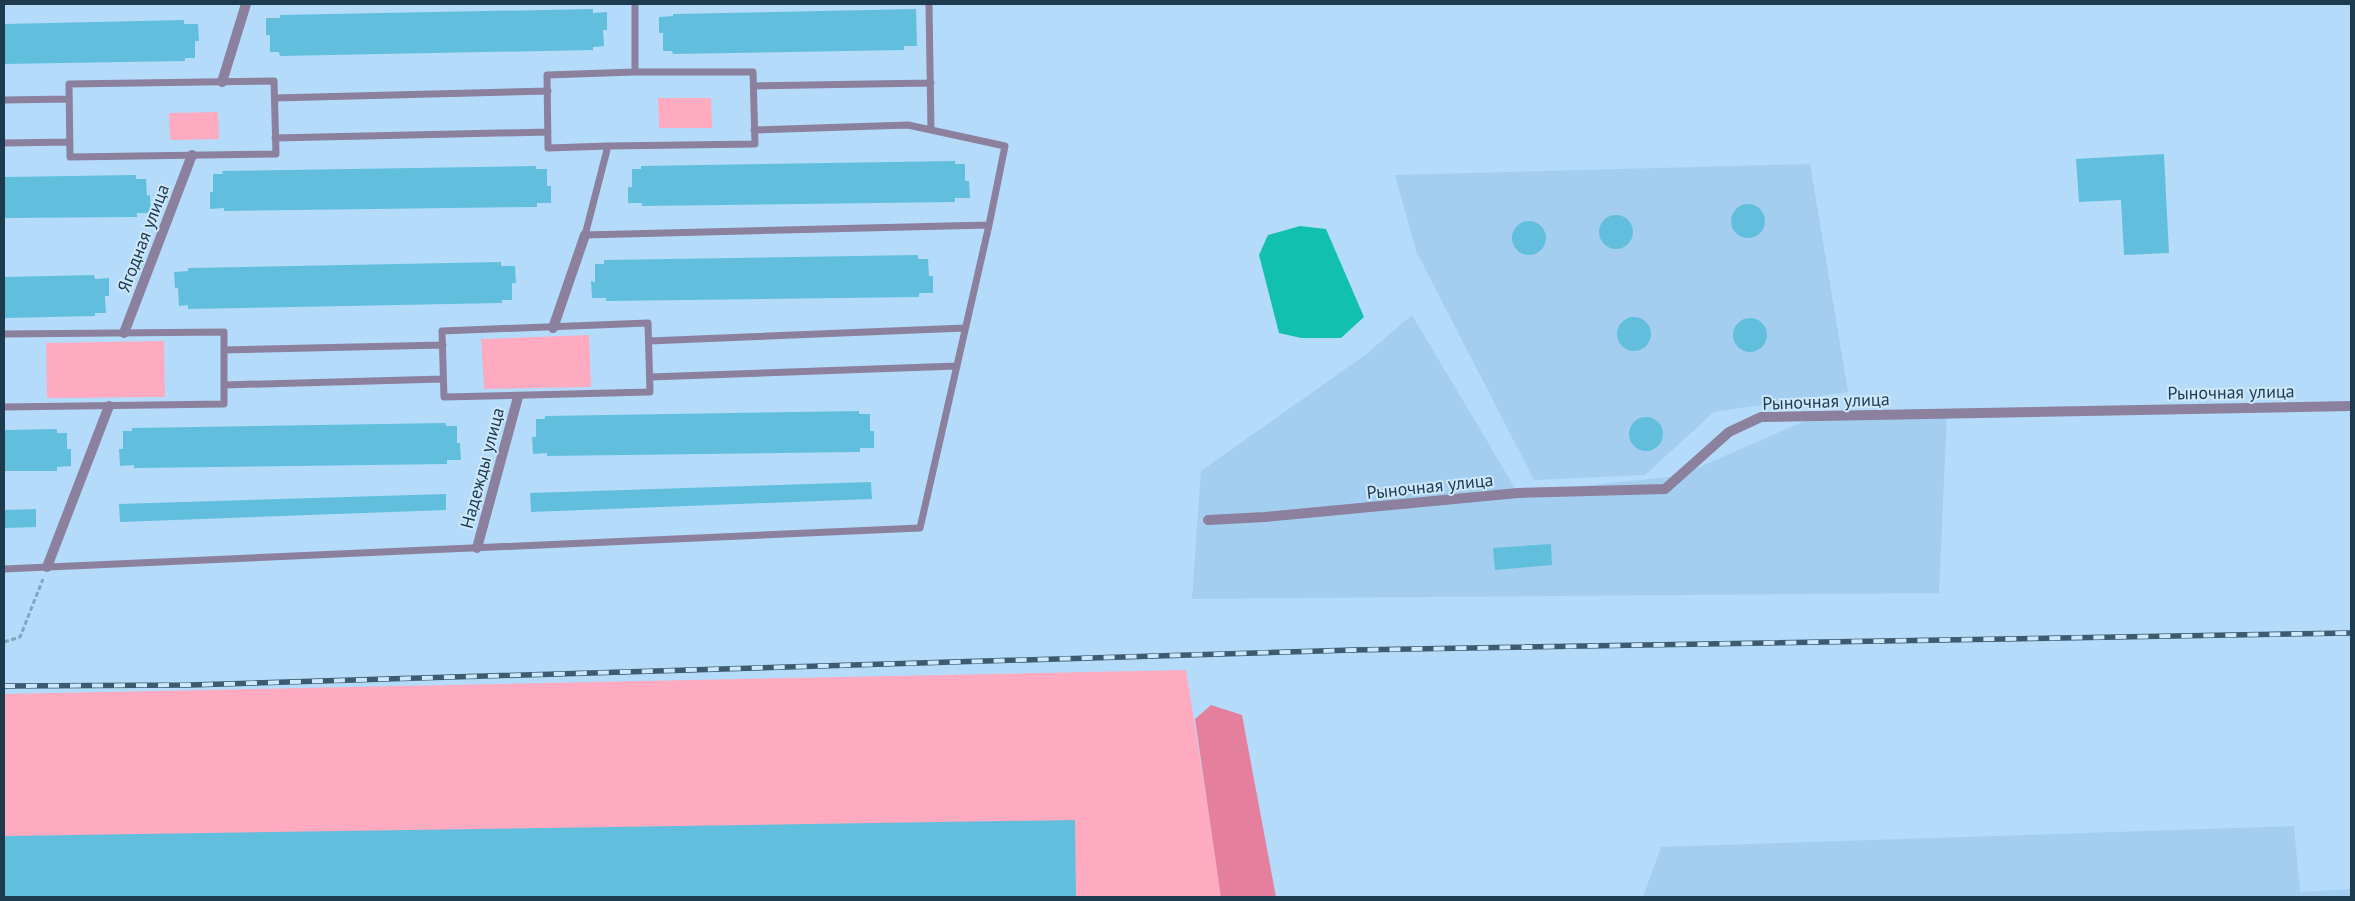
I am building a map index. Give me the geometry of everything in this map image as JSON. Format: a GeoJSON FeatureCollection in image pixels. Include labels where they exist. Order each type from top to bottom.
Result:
{"type":"FeatureCollection","features":[{"type":"Feature","properties":{"kind":"street"},"geometry":{"type":"LineString","coordinates":[[222,82],[246,4]]}},
{"type":"Feature","properties":{"kind":"street","name":"Ягодная улица"},"geometry":{"type":"LineString","coordinates":[[124,333],[192,155]]}},
{"type":"Feature","properties":{"kind":"street"},"geometry":{"type":"LineString","coordinates":[[553,328],[585,235]]}},
{"type":"Feature","properties":{"kind":"street","name":"Надежды улица"},"geometry":{"type":"LineString","coordinates":[[477,548],[518,396]]}},
{"type":"Feature","properties":{"kind":"street"},"geometry":{"type":"LineString","coordinates":[[47,567],[109,406]]}},
{"type":"Feature","properties":{"kind":"street","name":"Рыночная улица"},"geometry":{"type":"LineString","coordinates":[[1208,520],[1275,517],[1518,493],[1665,489],[1729,432],[1761,418],[2351,406]]}},
{"type":"Feature","properties":{"kind":"lane"},"geometry":{"type":"LineString","coordinates":[[635,4],[635,72]]}},
{"type":"Feature","properties":{"kind":"lane"},"geometry":{"type":"LineString","coordinates":[[929,4],[932,130]]}},
{"type":"Feature","properties":{"kind":"lane"},"geometry":{"type":"LineString","coordinates":[[635,72],[754,72],[755,144],[548,148],[547,76],[635,72]]}},
{"type":"Feature","properties":{"kind":"lane"},"geometry":{"type":"LineString","coordinates":[[274,81],[275,98],[276,154],[70,156],[69,84],[274,81]]}},
{"type":"Feature","properties":{"kind":"lane"},"geometry":{"type":"LineString","coordinates":[[754,86],[931,82]]}},
{"type":"Feature","properties":{"kind":"lane"},"geometry":{"type":"LineString","coordinates":[[275,98],[548,91]]}},
{"type":"Feature","properties":{"kind":"lane"},"geometry":{"type":"LineString","coordinates":[[4,100],[70,99]]}},
{"type":"Feature","properties":{"kind":"lane"},"geometry":{"type":"LineString","coordinates":[[4,569],[920,528],[989,225],[1005,146],[908,125],[754,130]]}},
{"type":"Feature","properties":{"kind":"lane"},"geometry":{"type":"LineString","coordinates":[[276,138],[548,132]]}},
{"type":"Feature","properties":{"kind":"lane"},"geometry":{"type":"LineString","coordinates":[[4,143],[70,142]]}},
{"type":"Feature","properties":{"kind":"lane"},"geometry":{"type":"LineString","coordinates":[[608,146],[585,235],[989,225]]}},
{"type":"Feature","properties":{"kind":"lane"},"geometry":{"type":"LineString","coordinates":[[648,323],[650,392],[444,397],[442,331],[553,328],[648,323]]}},
{"type":"Feature","properties":{"kind":"lane"},"geometry":{"type":"LineString","coordinates":[[649,341],[965,328]]}},
{"type":"Feature","properties":{"kind":"lane"},"geometry":{"type":"LineString","coordinates":[[4,334],[224,332],[224,404],[4,407]]}},
{"type":"Feature","properties":{"kind":"lane"},"geometry":{"type":"LineString","coordinates":[[224,350],[443,345]]}},
{"type":"Feature","properties":{"kind":"lane"},"geometry":{"type":"LineString","coordinates":[[650,377],[957,366]]}},
{"type":"Feature","properties":{"kind":"lane"},"geometry":{"type":"LineString","coordinates":[[224,384],[443,379]]}},
{"type":"Feature","properties":{"kind":"path"},"geometry":{"type":"LineString","coordinates":[[4,642],[20,637],[47,567]]}},
{"type":"Feature","properties":{"kind":"shaded area"},"geometry":{"type":"Polygon","coordinates":[[[658,98],[711,98],[712,128],[659,128],[658,98]]]}},
{"type":"Feature","properties":{"kind":"shaded area"},"geometry":{"type":"Polygon","coordinates":[[[218,112],[219,139],[170,140],[169,113],[218,112]]]}},
{"type":"Feature","properties":{"kind":"shaded area"},"geometry":{"type":"Polygon","coordinates":[[[1810,164],[1848,392],[1714,412],[1645,475],[1534,480],[1416,251],[1395,175],[1810,164]]]}},
{"type":"Feature","properties":{"kind":"shaded area"},"geometry":{"type":"Polygon","coordinates":[[[1300,226],[1326,229],[1364,317],[1341,338],[1301,338],[1279,333],[1259,255],[1268,235],[1300,226]]]}},
{"type":"Feature","properties":{"kind":"shaded area"},"geometry":{"type":"Polygon","coordinates":[[[1412,315],[1518,493],[1679,476],[1814,417],[1947,414],[1939,593],[1192,599],[1201,471],[1365,355],[1412,315]]]}},
{"type":"Feature","properties":{"kind":"shaded area"},"geometry":{"type":"Polygon","coordinates":[[[589,335],[591,387],[484,389],[481,339],[589,335]]]}},
{"type":"Feature","properties":{"kind":"shaded area"},"geometry":{"type":"Polygon","coordinates":[[[164,341],[165,397],[47,398],[46,343],[164,341]]]}},
{"type":"Feature","properties":{"kind":"shaded area"},"geometry":{"type":"Polygon","coordinates":[[[1186,670],[1222,897],[4,897],[4,694],[1186,670]]]}},
{"type":"Feature","properties":{"kind":"shaded area"},"geometry":{"type":"Polygon","coordinates":[[[1211,705],[1242,715],[1276,897],[1221,897],[1195,719],[1211,705]]]}},
{"type":"Feature","properties":{"kind":"shaded area"},"geometry":{"type":"Polygon","coordinates":[[[2294,826],[2300,892],[2351,889],[2351,897],[1643,897],[1661,847],[2294,826]]]}},
{"type":"Feature","properties":{"kind":"building"},"geometry":{"type":"Polygon","coordinates":[[[593,9],[593,13],[607,12],[607,30],[603,30],[604,46],[593,47],[593,50],[280,56],[279,52],[270,52],[270,35],[266,35],[266,18],[280,18],[280,15],[593,9]]]}},
{"type":"Feature","properties":{"kind":"building"},"geometry":{"type":"Polygon","coordinates":[[[916,9],[917,46],[904,46],[904,50],[673,54],[672,51],[663,51],[663,33],[659,33],[659,17],[673,16],[673,14],[916,9]]]}},
{"type":"Feature","properties":{"kind":"building"},"geometry":{"type":"Polygon","coordinates":[[[184,20],[184,24],[198,24],[199,41],[195,41],[195,58],[185,58],[185,61],[4,64],[4,24],[184,20]]]}},
{"type":"Feature","properties":{"kind":"building"},"geometry":{"type":"Polygon","coordinates":[[[2164,154],[2169,253],[2124,255],[2121,200],[2079,202],[2076,159],[2164,154]]]}},
{"type":"Feature","properties":{"kind":"building"},"geometry":{"type":"Polygon","coordinates":[[[955,161],[955,164],[965,164],[965,181],[969,181],[970,198],[955,198],[955,202],[642,206],[642,203],[628,203],[628,187],[632,187],[632,169],[641,169],[641,166],[955,161]]]}},
{"type":"Feature","properties":{"kind":"building"},"geometry":{"type":"Polygon","coordinates":[[[536,166],[536,169],[547,169],[547,186],[551,186],[551,203],[537,203],[537,207],[224,211],[224,208],[210,209],[210,192],[213,192],[213,174],[223,174],[222,171],[536,166]]]}},
{"type":"Feature","properties":{"kind":"building"},"geometry":{"type":"Polygon","coordinates":[[[136,175],[136,179],[146,179],[147,196],[150,195],[151,213],[137,213],[137,217],[4,218],[4,177],[136,175]]]}},
{"type":"Feature","properties":{"kind":"building"},"geometry":{"type":"Polygon","coordinates":[[[1748,204],[1755,205],[1760,209],[1764,214],[1764,228],[1760,233],[1755,237],[1748,238],[1741,237],[1736,233],[1732,228],[1731,221],[1732,214],[1736,209],[1741,205],[1748,204]]]}},
{"type":"Feature","properties":{"kind":"building"},"geometry":{"type":"Polygon","coordinates":[[[1616,215],[1623,216],[1628,220],[1632,225],[1632,239],[1628,244],[1623,248],[1616,249],[1609,248],[1604,244],[1600,239],[1599,232],[1600,225],[1604,220],[1609,216],[1616,215]]]}},
{"type":"Feature","properties":{"kind":"building"},"geometry":{"type":"Polygon","coordinates":[[[1529,221],[1536,222],[1541,226],[1545,231],[1545,245],[1541,250],[1536,254],[1529,255],[1522,254],[1517,250],[1513,245],[1512,238],[1513,231],[1517,226],[1522,222],[1529,221]]]}},
{"type":"Feature","properties":{"kind":"building"},"geometry":{"type":"Polygon","coordinates":[[[918,255],[918,259],[928,259],[929,276],[933,276],[933,293],[919,293],[919,297],[606,301],[606,298],[592,298],[591,281],[595,282],[595,264],[604,264],[604,260],[918,255]]]}},
{"type":"Feature","properties":{"kind":"building"},"geometry":{"type":"Polygon","coordinates":[[[501,262],[501,266],[515,266],[516,283],[512,283],[512,300],[502,300],[502,303],[188,309],[188,305],[179,306],[178,288],[175,288],[174,272],[188,271],[188,268],[501,262]]]}},
{"type":"Feature","properties":{"kind":"building"},"geometry":{"type":"Polygon","coordinates":[[[94,275],[95,279],[109,278],[109,296],[105,296],[106,313],[95,313],[95,316],[4,318],[4,277],[94,275]]]}},
{"type":"Feature","properties":{"kind":"building"},"geometry":{"type":"Polygon","coordinates":[[[1634,317],[1641,318],[1646,322],[1650,327],[1650,341],[1646,346],[1641,350],[1634,351],[1627,350],[1622,346],[1618,341],[1617,334],[1618,327],[1622,322],[1627,318],[1634,317]]]}},
{"type":"Feature","properties":{"kind":"building"},"geometry":{"type":"Polygon","coordinates":[[[1750,318],[1757,319],[1762,323],[1766,328],[1766,342],[1762,347],[1757,351],[1750,352],[1743,351],[1738,347],[1734,342],[1733,335],[1734,328],[1738,323],[1743,319],[1750,318]]]}},
{"type":"Feature","properties":{"kind":"building"},"geometry":{"type":"Polygon","coordinates":[[[859,411],[859,414],[870,414],[870,431],[874,431],[874,448],[860,448],[860,452],[547,456],[547,453],[533,454],[532,437],[536,437],[536,419],[545,419],[545,416],[859,411]]]}},
{"type":"Feature","properties":{"kind":"building"},"geometry":{"type":"Polygon","coordinates":[[[1646,417],[1653,418],[1658,422],[1662,427],[1662,441],[1658,446],[1653,450],[1646,451],[1639,450],[1634,446],[1630,441],[1629,434],[1630,427],[1634,422],[1639,418],[1646,417]]]}},
{"type":"Feature","properties":{"kind":"building"},"geometry":{"type":"Polygon","coordinates":[[[446,423],[446,426],[457,426],[457,443],[460,443],[461,460],[447,460],[447,464],[134,468],[134,465],[120,466],[119,449],[123,449],[123,431],[132,431],[132,428],[446,423]]]}},
{"type":"Feature","properties":{"kind":"building"},"geometry":{"type":"Polygon","coordinates":[[[57,429],[57,433],[67,433],[67,449],[71,449],[71,466],[57,467],[57,471],[4,471],[4,430],[57,429]]]}},
{"type":"Feature","properties":{"kind":"building"},"geometry":{"type":"Polygon","coordinates":[[[871,482],[872,499],[531,512],[530,493],[871,482]]]}},
{"type":"Feature","properties":{"kind":"building"},"geometry":{"type":"Polygon","coordinates":[[[446,494],[446,510],[120,522],[119,504],[446,494]]]}},
{"type":"Feature","properties":{"kind":"building"},"geometry":{"type":"Polygon","coordinates":[[[36,509],[36,527],[4,528],[4,510],[36,509]]]}},
{"type":"Feature","properties":{"kind":"building"},"geometry":{"type":"Polygon","coordinates":[[[1551,544],[1552,565],[1495,570],[1493,548],[1551,544]]]}},
{"type":"Feature","properties":{"kind":"building"},"geometry":{"type":"Polygon","coordinates":[[[1075,820],[1076,897],[4,897],[4,836],[1075,820]]]}},
{"type":"Feature","properties":{"kind":"railway"},"geometry":{"type":"LineString","coordinates":[[4,686],[190,685],[1353,650],[2351,633]]}}]}
